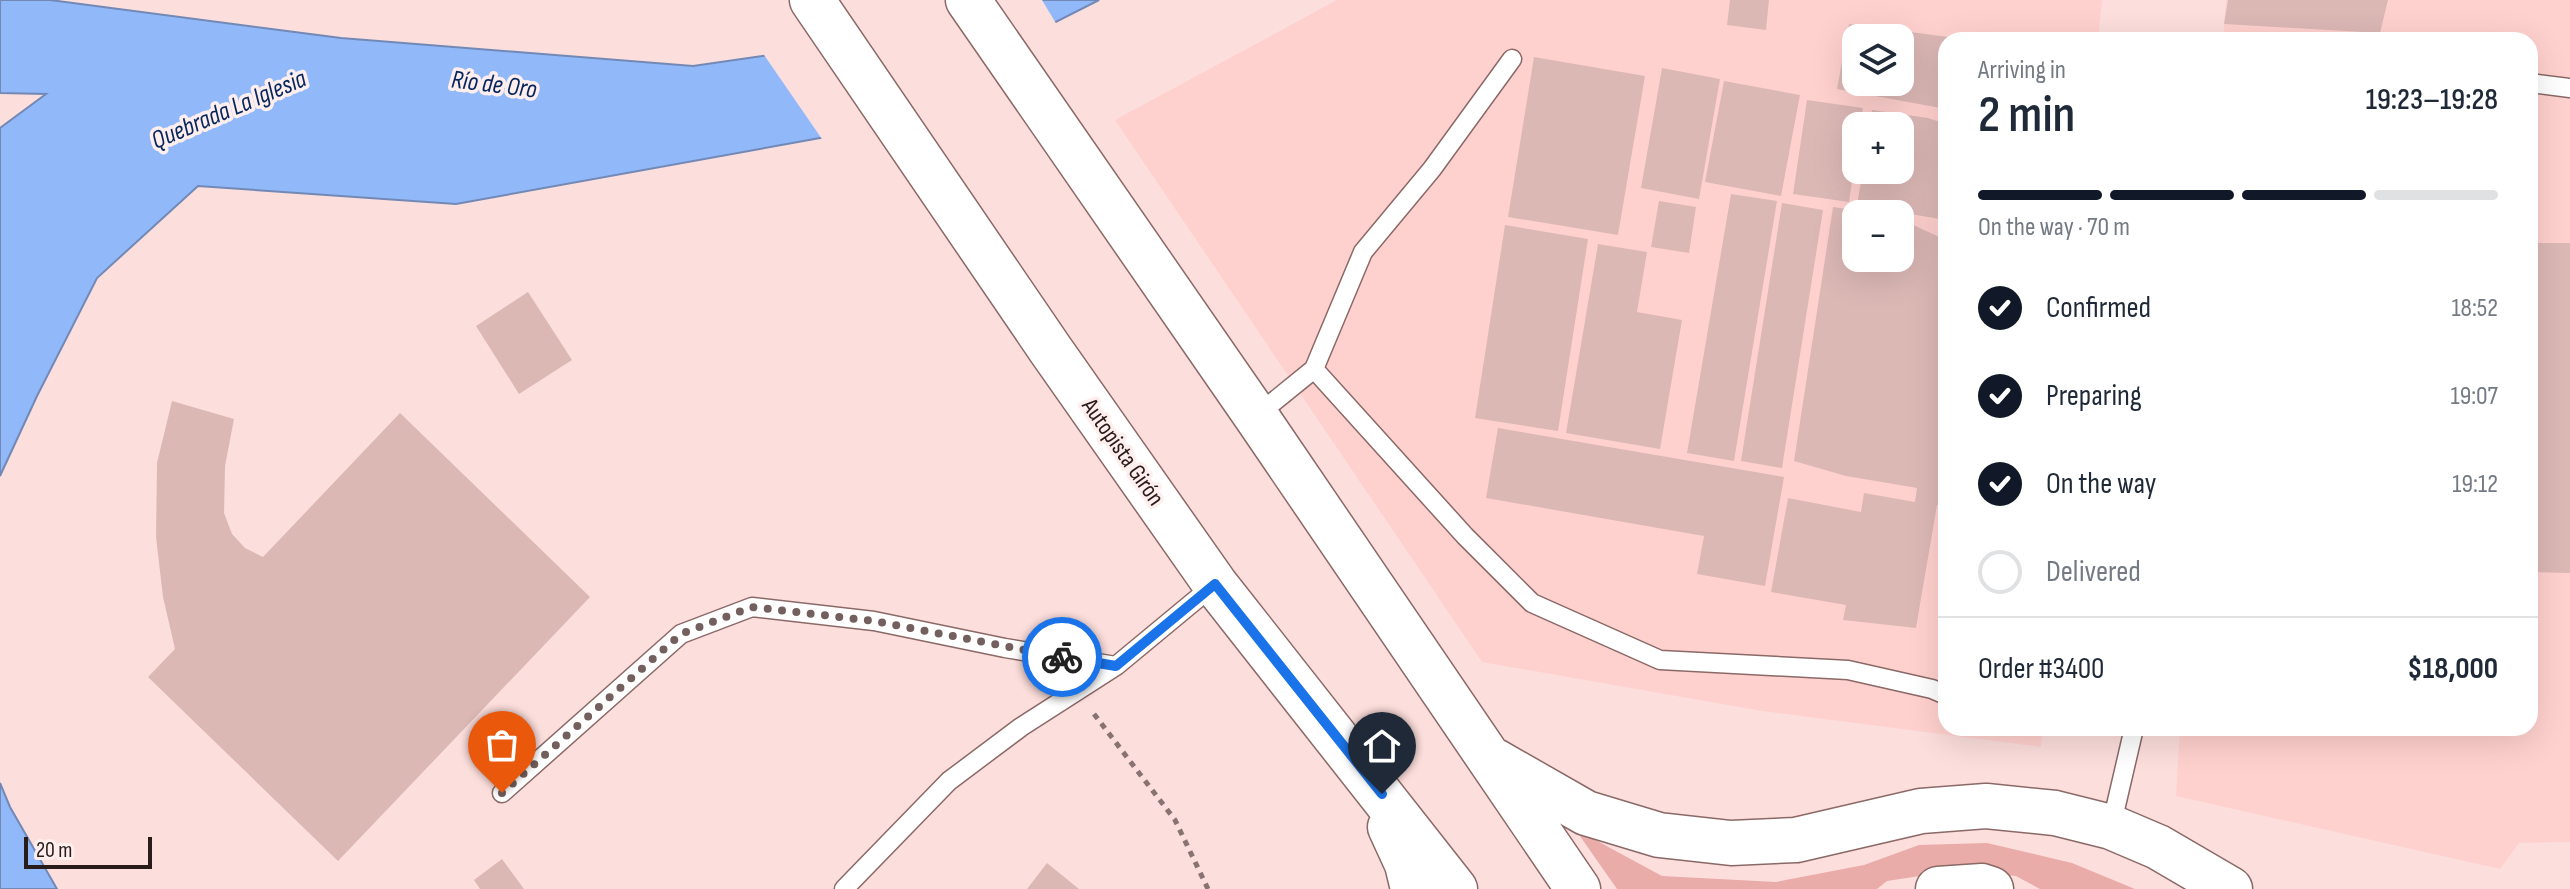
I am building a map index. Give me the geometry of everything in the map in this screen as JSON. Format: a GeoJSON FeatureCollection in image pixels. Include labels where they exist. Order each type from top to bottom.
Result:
{"type":"FeatureCollection","features":[{"type":"Feature","properties":{"kind":"highway","name":"Autopista Girón"},"geometry":{"type":"LineString","coordinates":[[812,0],[1215,584],[1455,889]]}},
{"type":"Feature","properties":{"kind":"highway"},"geometry":{"type":"LineString","coordinates":[[968,0],[1578,889]]}},
{"type":"Feature","properties":{"kind":"highway"},"geometry":{"type":"LineString","coordinates":[[1486,757],[1586,813],[1659,835],[1731,843],[1796,840],[1921,811],[1986,806],[2055,813],[2111,827],[2158,847],[2230,889]]}},
{"type":"Feature","properties":{"kind":"highway"},"geometry":{"type":"LineString","coordinates":[[1364,770],[1407,864],[1413,889]]}},
{"type":"Feature","properties":{"kind":"highway"},"geometry":{"type":"LineString","coordinates":[[1938,889],[1982,886],[1991,889]]}},
{"type":"Feature","properties":{"kind":"lane"},"geometry":{"type":"LineString","coordinates":[[1256,416],[1314,369],[1363,252],[1432,169],[1512,59]]}},
{"type":"Feature","properties":{"kind":"lane"},"geometry":{"type":"LineString","coordinates":[[2538,84],[2570,88]]}},
{"type":"Feature","properties":{"kind":"lane"},"geometry":{"type":"LineString","coordinates":[[1314,369],[1465,536],[1532,603],[1660,660],[1848,670],[1938,693]]}},
{"type":"Feature","properties":{"kind":"lane"},"geometry":{"type":"LineString","coordinates":[[844,889],[949,781],[1021,727],[1116,666],[1215,584]]}},
{"type":"Feature","properties":{"kind":"lane"},"geometry":{"type":"LineString","coordinates":[[502,793],[681,634],[752,607],[874,621],[1005,648],[1116,666]]}},
{"type":"Feature","properties":{"kind":"lane"},"geometry":{"type":"LineString","coordinates":[[2111,827],[2132,736]]}},
{"type":"Feature","properties":{"kind":"path"},"geometry":{"type":"LineString","coordinates":[[1077,690],[1175,820],[1208,889]]}},
{"type":"Feature","properties":{"kind":"shaded area"},"geometry":{"type":"Polygon","coordinates":[[[1337,0],[2102,0],[2099,32],[1938,32],[1938,734],[1762,711],[1482,662],[1115,120],[1337,0]]]}},
{"type":"Feature","properties":{"kind":"shaded area"},"geometry":{"type":"Polygon","coordinates":[[[2226,0],[2570,0],[2570,842],[2519,843],[2500,869],[2176,796],[2180,736],[2538,736],[2538,32],[2224,32],[2226,0]]]}},
{"type":"Feature","properties":{"kind":"shaded area"},"geometry":{"type":"Polygon","coordinates":[[[1956,736],[2042,736],[2041,747],[1956,736]]]}},
{"type":"Feature","properties":{"kind":"shaded area"},"geometry":{"type":"Polygon","coordinates":[[[1575,829],[1662,876],[1776,882],[1864,865],[1919,845],[1987,843],[2072,863],[2135,889],[2040,889],[2016,876],[1959,870],[1887,881],[1877,889],[1617,889],[1575,829]]]}},
{"type":"Feature","properties":{"kind":"water"},"geometry":{"type":"Polygon","coordinates":[[[0,0],[50,0],[341,38],[693,66],[810,49],[912,0],[1099,0],[831,136],[456,204],[198,186],[97,278],[0,476],[0,128],[46,94],[0,93],[0,0]]]}},
{"type":"Feature","properties":{"kind":"water"},"geometry":{"type":"Polygon","coordinates":[[[0,783],[10,807],[57,889],[0,889],[0,783]]]}},
{"type":"Feature","properties":{"kind":"pier"},"geometry":{"type":"Polygon","coordinates":[[[903,0],[1042,0],[1057,25],[824,142],[762,52],[809,45],[903,0]]]}},
{"type":"Feature","properties":{"kind":"building"},"geometry":{"type":"Polygon","coordinates":[[[1730,0],[1769,0],[1766,30],[1727,25],[1730,0]]]}},
{"type":"Feature","properties":{"kind":"building"},"geometry":{"type":"Polygon","coordinates":[[[2228,0],[2388,0],[2380,32],[2224,24],[2228,0]]]}},
{"type":"Feature","properties":{"kind":"building"},"geometry":{"type":"Polygon","coordinates":[[[1914,33],[1938,36],[1938,108],[1875,96],[1914,96],[1914,33]]]}},
{"type":"Feature","properties":{"kind":"building"},"geometry":{"type":"Polygon","coordinates":[[[1534,57],[1645,76],[1618,235],[1508,217],[1534,57]]]}},
{"type":"Feature","properties":{"kind":"building"},"geometry":{"type":"Polygon","coordinates":[[[1842,62],[1842,90],[1837,89],[1842,62]]]}},
{"type":"Feature","properties":{"kind":"building"},"geometry":{"type":"Polygon","coordinates":[[[1662,68],[1720,79],[1699,199],[1641,188],[1662,68]]]}},
{"type":"Feature","properties":{"kind":"building"},"geometry":{"type":"Polygon","coordinates":[[[1724,81],[1800,95],[1781,196],[1705,182],[1724,81]]]}},
{"type":"Feature","properties":{"kind":"building"},"geometry":{"type":"Polygon","coordinates":[[[1807,100],[1863,108],[1862,112],[1842,112],[1842,184],[1852,184],[1849,200],[1793,194],[1807,100]]]}},
{"type":"Feature","properties":{"kind":"building"},"geometry":{"type":"Polygon","coordinates":[[[1914,116],[1938,121],[1938,219],[1914,215],[1914,200],[1858,200],[1861,184],[1914,184],[1914,116]]]}},
{"type":"Feature","properties":{"kind":"building"},"geometry":{"type":"Polygon","coordinates":[[[1731,194],[1777,201],[1734,461],[1687,453],[1731,194]]]}},
{"type":"Feature","properties":{"kind":"building"},"geometry":{"type":"Polygon","coordinates":[[[1659,201],[1696,207],[1689,253],[1651,247],[1659,201]]]}},
{"type":"Feature","properties":{"kind":"building"},"geometry":{"type":"Polygon","coordinates":[[[1782,203],[1823,210],[1782,468],[1741,461],[1782,203]]]}},
{"type":"Feature","properties":{"kind":"building"},"geometry":{"type":"Polygon","coordinates":[[[1833,207],[1842,208],[1842,272],[1914,272],[1914,225],[1938,236],[1938,505],[1916,628],[1843,620],[1846,605],[1771,592],[1788,498],[1861,512],[1864,493],[1915,502],[1917,488],[1846,476],[1794,461],[1833,207]]]}},
{"type":"Feature","properties":{"kind":"building"},"geometry":{"type":"Polygon","coordinates":[[[1505,225],[1588,239],[1558,431],[1475,418],[1505,225]]]}},
{"type":"Feature","properties":{"kind":"building"},"geometry":{"type":"Polygon","coordinates":[[[2538,243],[2570,243],[2570,573],[2538,572],[2538,243]]]}},
{"type":"Feature","properties":{"kind":"building"},"geometry":{"type":"Polygon","coordinates":[[[1598,244],[1647,252],[1637,312],[1682,320],[1660,449],[1566,433],[1598,244]]]}},
{"type":"Feature","properties":{"kind":"building"},"geometry":{"type":"Polygon","coordinates":[[[528,292],[572,360],[519,394],[476,326],[528,292]]]}},
{"type":"Feature","properties":{"kind":"building"},"geometry":{"type":"Polygon","coordinates":[[[172,401],[234,419],[225,466],[224,513],[232,534],[245,548],[263,557],[400,413],[590,597],[338,861],[148,677],[175,649],[163,597],[156,537],[157,463],[172,401]]]}},
{"type":"Feature","properties":{"kind":"building"},"geometry":{"type":"Polygon","coordinates":[[[1498,428],[1784,477],[1765,586],[1697,574],[1704,536],[1486,498],[1498,428]]]}},
{"type":"Feature","properties":{"kind":"building"},"geometry":{"type":"Polygon","coordinates":[[[502,859],[524,889],[480,889],[474,880],[502,859]]]}},
{"type":"Feature","properties":{"kind":"building"},"geometry":{"type":"Polygon","coordinates":[[[1047,863],[1079,889],[1027,889],[1047,863]]]}},
{"type":"Feature","properties":{"kind":"way so far"},"geometry":{"type":"LineString","coordinates":[[502,793],[616,695],[681,634],[752,607],[874,621],[1062,657]]}},
{"type":"Feature","properties":{"kind":"route"},"geometry":{"type":"LineString","coordinates":[[1062,657],[1116,666],[1215,584],[1382,794]]}},
{"type":"Feature","properties":{"kind":"water label","name":"Río de Oro"},"geometry":{"type":"Point","coordinates":[494,85]}},
{"type":"Feature","properties":{"kind":"water label","name":"Quebrada La Iglesia"},"geometry":{"type":"Point","coordinates":[229,110]}}]}
